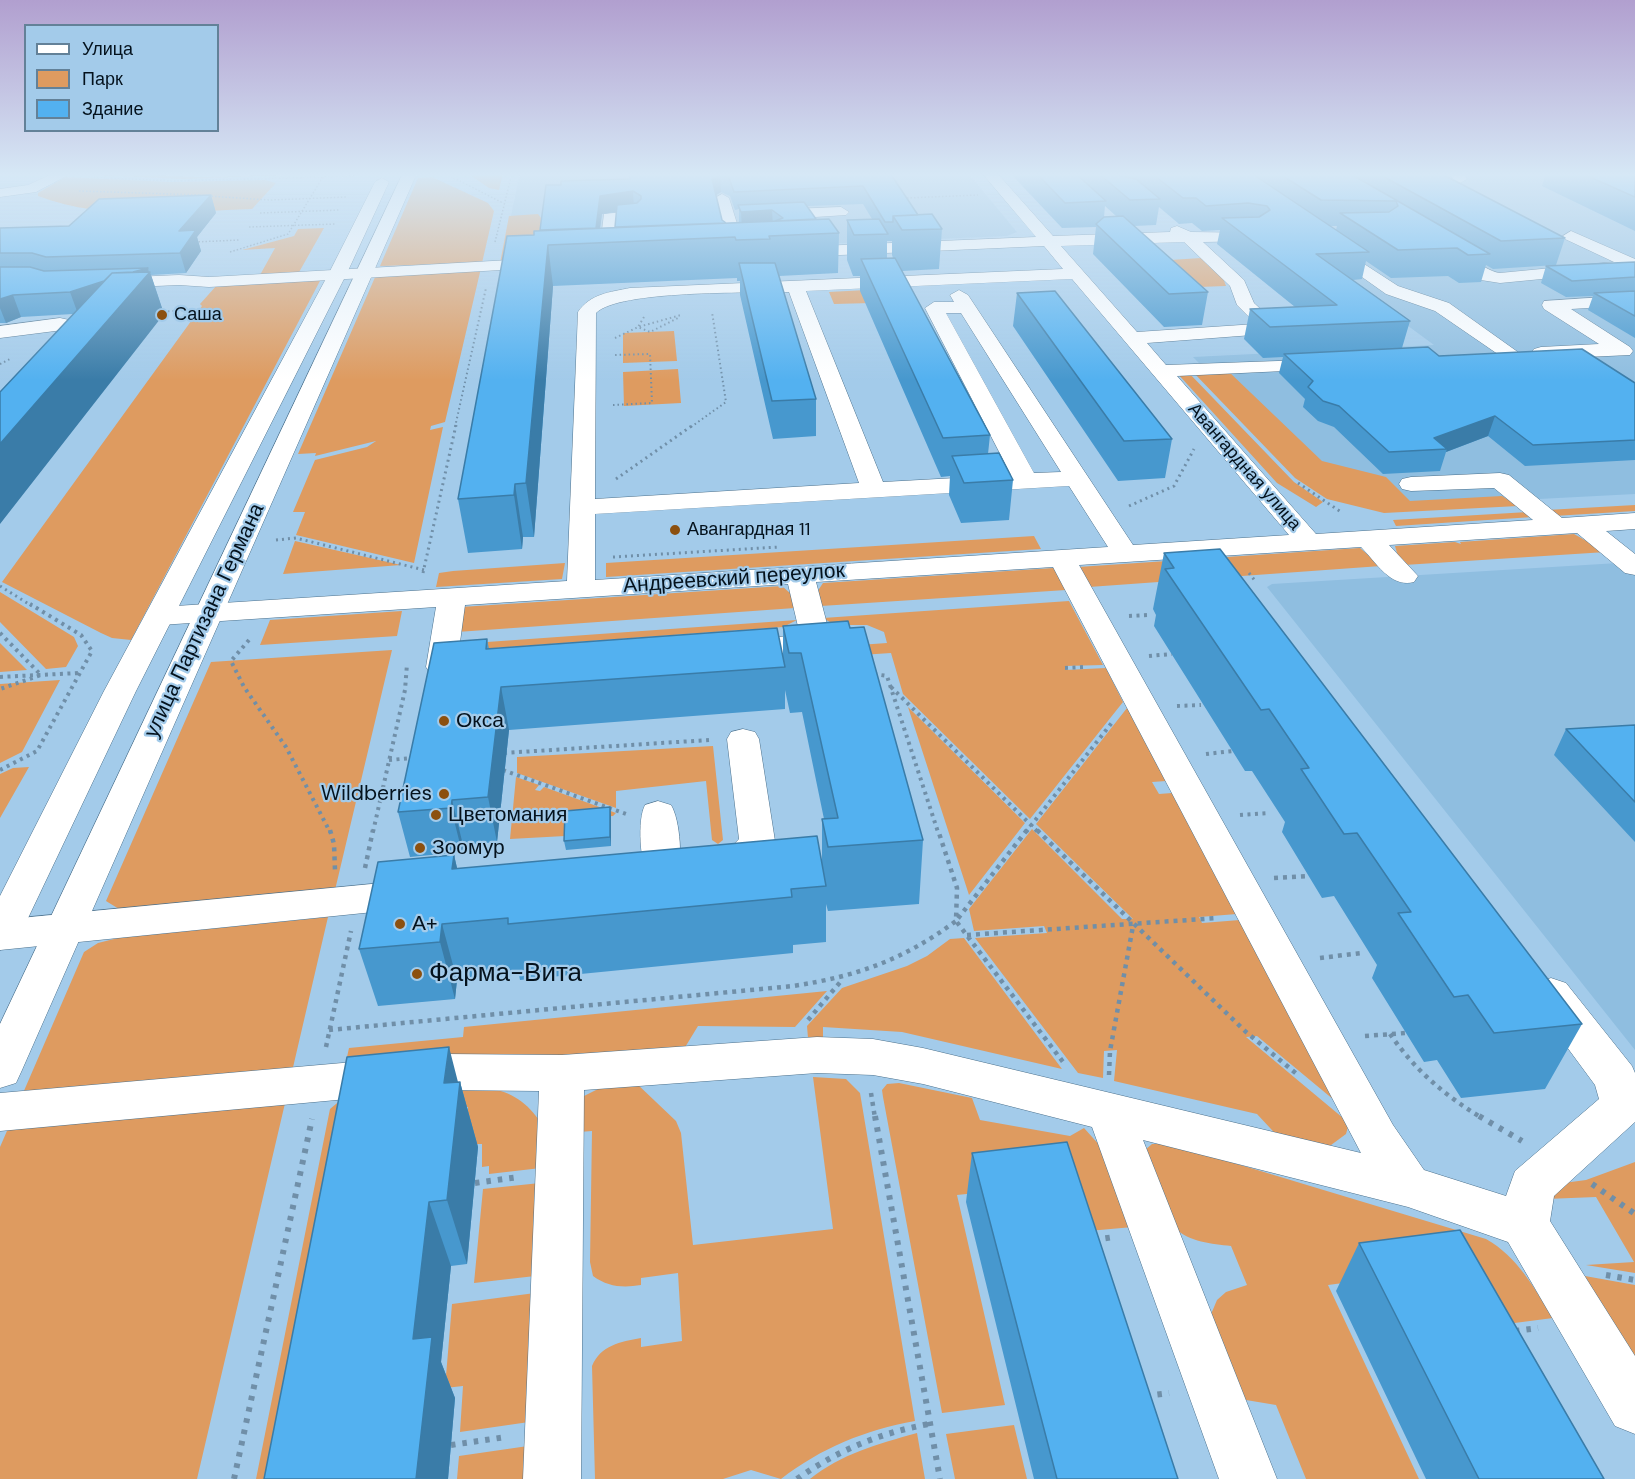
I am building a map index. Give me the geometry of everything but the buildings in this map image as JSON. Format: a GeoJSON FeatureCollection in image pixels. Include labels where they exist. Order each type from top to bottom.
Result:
{"type":"FeatureCollection","features":[{"type":"Feature","properties":{"kind":"main road","name":"улица Партизана Германа"},"geometry":{"type":"LineString","coordinates":[[0,935],[159,616],[353,242]]}},
{"type":"Feature","properties":{"kind":"main road","name":"улица Партизана Германа"},"geometry":{"type":"LineString","coordinates":[[0,1070],[379,242]]}},
{"type":"Feature","properties":{"kind":"main road"},"geometry":{"type":"LineString","coordinates":[[588,247],[613,253],[612,242]]}},
{"type":"Feature","properties":{"kind":"main road"},"geometry":{"type":"LineString","coordinates":[[761,242],[861,249],[1048,242]]}},
{"type":"Feature","properties":{"kind":"main road","name":"Авангардная улица"},"geometry":{"type":"LineString","coordinates":[[1049,242],[1308,541],[1635,520]]}},
{"type":"Feature","properties":{"kind":"main road"},"geometry":{"type":"LineString","coordinates":[[1131,242],[1146,253]]}},
{"type":"Feature","properties":{"kind":"main road"},"geometry":{"type":"LineString","coordinates":[[1132,338],[1272,330],[1246,305],[1238,284],[1193,242]]}},
{"type":"Feature","properties":{"kind":"main road"},"geometry":{"type":"LineString","coordinates":[[1325,242],[1392,290],[1442,307],[1512,355]]}},
{"type":"Feature","properties":{"kind":"main road"},"geometry":{"type":"LineString","coordinates":[[1584,242],[1635,265]]}},
{"type":"Feature","properties":{"kind":"main road"},"geometry":{"type":"LineString","coordinates":[[735,255],[781,245]]}},
{"type":"Feature","properties":{"kind":"main road"},"geometry":{"type":"LineString","coordinates":[[1435,246],[1487,276],[1500,278],[1635,265]]}},
{"type":"Feature","properties":{"kind":"main road"},"geometry":{"type":"LineString","coordinates":[[1562,254],[1591,270]]}},
{"type":"Feature","properties":{"kind":"main road"},"geometry":{"type":"LineString","coordinates":[[87,284],[179,280],[199,282],[365,271],[545,263],[562,256]]}},
{"type":"Feature","properties":{"kind":"main road"},"geometry":{"type":"LineString","coordinates":[[581,589],[587,312],[597,302],[630,293],[1076,274]]}},
{"type":"Feature","properties":{"kind":"main road"},"geometry":{"type":"LineString","coordinates":[[150,306],[199,282]]}},
{"type":"Feature","properties":{"kind":"main road"},"geometry":{"type":"LineString","coordinates":[[795,285],[874,490]]}},
{"type":"Feature","properties":{"kind":"main road"},"geometry":{"type":"LineString","coordinates":[[1627,353],[1551,305],[1635,300]]}},
{"type":"Feature","properties":{"kind":"main road"},"geometry":{"type":"LineString","coordinates":[[1026,480],[934,308],[962,301],[1125,553]]}},
{"type":"Feature","properties":{"kind":"main road"},"geometry":{"type":"LineString","coordinates":[[0,332],[72,325],[91,318]]}},
{"type":"Feature","properties":{"kind":"main road"},"geometry":{"type":"LineString","coordinates":[[1214,318],[1229,333]]}},
{"type":"Feature","properties":{"kind":"main road"},"geometry":{"type":"LineString","coordinates":[[0,412],[73,332],[76,327],[72,325]]}},
{"type":"Feature","properties":{"kind":"main road"},"geometry":{"type":"LineString","coordinates":[[1483,357],[1627,353]]}},
{"type":"Feature","properties":{"kind":"main road"},"geometry":{"type":"LineString","coordinates":[[1160,371],[1347,363]]}},
{"type":"Feature","properties":{"kind":"main road"},"geometry":{"type":"LineString","coordinates":[[583,505],[1077,478]]}},
{"type":"Feature","properties":{"kind":"main road"},"geometry":{"type":"LineString","coordinates":[[1411,484],[1500,480],[1635,567]]}},
{"type":"Feature","properties":{"kind":"main road"},"geometry":{"type":"LineString","coordinates":[[1368,538],[1404,576]]}},
{"type":"Feature","properties":{"kind":"main road","name":"Андреевский переулок"},"geometry":{"type":"LineString","coordinates":[[159,616],[1308,541]]}},
{"type":"Feature","properties":{"kind":"main road"},"geometry":{"type":"LineString","coordinates":[[1061,557],[1377,1139],[1408,1186]]}},
{"type":"Feature","properties":{"kind":"main road"},"geometry":{"type":"LineString","coordinates":[[711,650],[818,643],[800,575]]}},
{"type":"Feature","properties":{"kind":"main road"},"geometry":{"type":"LineString","coordinates":[[452,598],[441,667],[488,664]]}},
{"type":"Feature","properties":{"kind":"main road"},"geometry":{"type":"LineString","coordinates":[[659,818],[645,872],[714,865],[743,857],[757,841],[743,739]]}},
{"type":"Feature","properties":{"kind":"main road"},"geometry":{"type":"LineString","coordinates":[[0,951],[59,937],[358,899],[452,890]]}},
{"type":"Feature","properties":{"kind":"main road"},"geometry":{"type":"LineString","coordinates":[[0,935],[59,937]]}},
{"type":"Feature","properties":{"kind":"main road"},"geometry":{"type":"LineString","coordinates":[[1529,967],[1626,1078],[1623,1105],[1532,1186],[1525,1225],[1635,1406]]}},
{"type":"Feature","properties":{"kind":"main road"},"geometry":{"type":"LineString","coordinates":[[0,1112],[445,1072],[562,1073],[795,1057],[873,1057],[1109,1097],[1408,1186],[1525,1225]]}},
{"type":"Feature","properties":{"kind":"main road"},"geometry":{"type":"LineString","coordinates":[[552,1479],[562,1073]]}},
{"type":"Feature","properties":{"kind":"main road"},"geometry":{"type":"LineString","coordinates":[[1109,1097],[1248,1479]]}},
{"type":"Feature","properties":{"kind":"path"},"geometry":{"type":"LineString","coordinates":[[230,252],[262,242]]}},
{"type":"Feature","properties":{"kind":"path"},"geometry":{"type":"LineString","coordinates":[[422,579],[495,242]]}},
{"type":"Feature","properties":{"kind":"path"},"geometry":{"type":"LineString","coordinates":[[583,505],[726,402],[708,289]]}},
{"type":"Feature","properties":{"kind":"path"},"geometry":{"type":"LineString","coordinates":[[150,306],[187,310]]}},
{"type":"Feature","properties":{"kind":"path"},"geometry":{"type":"LineString","coordinates":[[586,356],[638,327],[690,312],[651,332],[638,327]]}},
{"type":"Feature","properties":{"kind":"path"},"geometry":{"type":"LineString","coordinates":[[638,327],[646,314]]}},
{"type":"Feature","properties":{"kind":"path"},"geometry":{"type":"LineString","coordinates":[[622,355],[650,354],[652,403],[623,405]]}},
{"type":"Feature","properties":{"kind":"path"},"geometry":{"type":"LineString","coordinates":[[1103,518],[1174,486],[1197,443]]}},
{"type":"Feature","properties":{"kind":"path"},"geometry":{"type":"LineString","coordinates":[[274,540],[296,538],[424,570]]}},
{"type":"Feature","properties":{"kind":"path"},"geometry":{"type":"LineString","coordinates":[[0,586],[81,635],[92,651],[37,751],[0,770]]}},
{"type":"Feature","properties":{"kind":"path"},"geometry":{"type":"LineString","coordinates":[[0,633],[41,675]]}},
{"type":"Feature","properties":{"kind":"path"},"geometry":{"type":"LineString","coordinates":[[249,640],[231,661],[235,672],[286,747],[315,807],[329,828],[334,844],[333,864],[337,883],[358,899]]}},
{"type":"Feature","properties":{"kind":"path"},"geometry":{"type":"LineString","coordinates":[[0,677],[80,672]]}},
{"type":"Feature","properties":{"kind":"path"},"geometry":{"type":"LineString","coordinates":[[864,672],[887,676],[891,686],[957,888],[956,921],[1070,1071]]}},
{"type":"Feature","properties":{"kind":"path"},"geometry":{"type":"LineString","coordinates":[[0,689],[41,675]]}},
{"type":"Feature","properties":{"kind":"path"},"geometry":{"type":"LineString","coordinates":[[891,686],[1133,925],[1246,1032],[1308,1083]]}},
{"type":"Feature","properties":{"kind":"path"},"geometry":{"type":"LineString","coordinates":[[329,1030],[793,987],[843,979],[882,968],[925,945],[956,921],[1118,715]]}},
{"type":"Feature","properties":{"kind":"path"},"geometry":{"type":"LineString","coordinates":[[498,753],[743,739]]}},
{"type":"Feature","properties":{"kind":"path"},"geometry":{"type":"LineString","coordinates":[[389,760],[418,758]]}},
{"type":"Feature","properties":{"kind":"path"},"geometry":{"type":"LineString","coordinates":[[495,767],[659,818]]}},
{"type":"Feature","properties":{"kind":"path"},"geometry":{"type":"LineString","coordinates":[[967,935],[1225,918]]}},
{"type":"Feature","properties":{"kind":"path"},"geometry":{"type":"LineString","coordinates":[[1109,1097],[1110,1050],[1133,925]]}},
{"type":"Feature","properties":{"kind":"path"},"geometry":{"type":"LineString","coordinates":[[795,1057],[802,1027],[843,979]]}},
{"type":"Feature","properties":{"kind":"path"},"geometry":{"type":"LineString","coordinates":[[1390,1034],[1403,1055],[1448,1098],[1528,1144]]}},
{"type":"Feature","properties":{"kind":"path"},"geometry":{"type":"LineString","coordinates":[[873,1057],[870,1090],[940,1479]]}},
{"type":"Feature","properties":{"kind":"path"},"geometry":{"type":"LineString","coordinates":[[1586,1180],[1635,1214]]}},
{"type":"Feature","properties":{"kind":"path"},"geometry":{"type":"LineString","coordinates":[[1512,1332],[1583,1323]]}},
{"type":"Feature","properties":{"kind":"path"},"geometry":{"type":"LineString","coordinates":[[797,1479],[838,1451],[897,1430],[929,1424]]}},
{"type":"Feature","properties":{"kind":"path"},"geometry":{"type":"LineString","coordinates":[[451,1446],[553,1430]]}},
{"type":"Feature","properties":{"kind":"shaded area"},"geometry":{"type":"Polygon","coordinates":[[[505,242],[869,242],[502,258],[505,242]]]}},
{"type":"Feature","properties":{"kind":"shaded area"},"geometry":{"type":"Polygon","coordinates":[[[1294,242],[1635,242],[1635,494],[1385,507],[1325,493],[1193,357],[1434,345],[1294,242]]]}},
{"type":"Feature","properties":{"kind":"shaded area"},"geometry":{"type":"Polygon","coordinates":[[[1635,562],[1635,1050],[1267,587],[1272,584],[1635,562]]]}},
{"type":"Feature","properties":{"kind":"green space"},"geometry":{"type":"Polygon","coordinates":[[[272,242],[316,242],[298,274],[260,275],[275,248],[242,250],[272,242]]]}},
{"type":"Feature","properties":{"kind":"green space"},"geometry":{"type":"Polygon","coordinates":[[[390,242],[487,242],[482,263],[380,266],[390,242]]]}},
{"type":"Feature","properties":{"kind":"green space"},"geometry":{"type":"Polygon","coordinates":[[[504,242],[541,242],[539,258],[500,263],[504,242]]]}},
{"type":"Feature","properties":{"kind":"green space"},"geometry":{"type":"Polygon","coordinates":[[[1201,258],[1223,278],[1226,286],[1199,287],[1170,260],[1201,258]]]}},
{"type":"Feature","properties":{"kind":"green space"},"geometry":{"type":"Polygon","coordinates":[[[481,268],[445,422],[431,426],[430,430],[443,427],[414,563],[296,535],[305,512],[293,512],[315,460],[367,447],[376,441],[315,456],[316,453],[298,454],[376,275],[481,268]]]}},
{"type":"Feature","properties":{"kind":"green space"},"geometry":{"type":"Polygon","coordinates":[[[321,279],[131,640],[112,638],[2,582],[202,306],[200,304],[217,285],[321,279]]]}},
{"type":"Feature","properties":{"kind":"green space"},"geometry":{"type":"Polygon","coordinates":[[[866,290],[872,303],[834,304],[829,292],[866,290]]]}},
{"type":"Feature","properties":{"kind":"green space"},"geometry":{"type":"Polygon","coordinates":[[[674,331],[677,361],[623,363],[623,333],[674,331]]]}},
{"type":"Feature","properties":{"kind":"green space"},"geometry":{"type":"Polygon","coordinates":[[[678,369],[681,403],[624,406],[623,372],[678,369]]]}},
{"type":"Feature","properties":{"kind":"green space"},"geometry":{"type":"Polygon","coordinates":[[[1227,370],[1322,461],[1386,477],[1410,501],[1502,496],[1518,506],[1384,513],[1327,499],[1295,478],[1193,372],[1227,370]]]}},
{"type":"Feature","properties":{"kind":"green space"},"geometry":{"type":"Polygon","coordinates":[[[1188,372],[1294,482],[1323,502],[1316,507],[1277,483],[1177,373],[1188,372]]]}},
{"type":"Feature","properties":{"kind":"green space"},"geometry":{"type":"Polygon","coordinates":[[[1635,505],[1635,511],[1554,516],[1547,510],[1635,505]]]}},
{"type":"Feature","properties":{"kind":"green space"},"geometry":{"type":"Polygon","coordinates":[[[1528,512],[1533,517],[1396,526],[1393,520],[1528,512]]]}},
{"type":"Feature","properties":{"kind":"green space"},"geometry":{"type":"Polygon","coordinates":[[[1574,534],[1606,552],[1404,565],[1399,560],[1395,546],[1455,542],[1461,544],[1460,542],[1574,534]]]}},
{"type":"Feature","properties":{"kind":"green space"},"geometry":{"type":"Polygon","coordinates":[[[1034,536],[1041,549],[606,577],[606,563],[1034,536]]]}},
{"type":"Feature","properties":{"kind":"green space"},"geometry":{"type":"Polygon","coordinates":[[[295,541],[401,565],[283,574],[295,541]]]}},
{"type":"Feature","properties":{"kind":"green space"},"geometry":{"type":"Polygon","coordinates":[[[1360,548],[1381,566],[1089,587],[1078,567],[1360,548]]]}},
{"type":"Feature","properties":{"kind":"green space"},"geometry":{"type":"Polygon","coordinates":[[[565,563],[562,579],[436,587],[439,573],[565,563]]]}},
{"type":"Feature","properties":{"kind":"green space"},"geometry":{"type":"Polygon","coordinates":[[[1054,568],[1066,590],[821,606],[817,592],[823,583],[1054,568]]]}},
{"type":"Feature","properties":{"kind":"green space"},"geometry":{"type":"Polygon","coordinates":[[[782,586],[791,594],[795,608],[457,632],[461,607],[782,586]]]}},
{"type":"Feature","properties":{"kind":"green space"},"geometry":{"type":"Polygon","coordinates":[[[0,592],[74,637],[78,646],[66,667],[46,669],[0,622],[0,592]]]}},
{"type":"Feature","properties":{"kind":"green space"},"geometry":{"type":"Polygon","coordinates":[[[1069,601],[1103,665],[1065,666],[1065,670],[1106,668],[1123,702],[1030,819],[903,694],[891,653],[861,655],[859,645],[887,643],[884,632],[867,625],[835,625],[823,618],[1069,601]]]}},
{"type":"Feature","properties":{"kind":"green space"},"geometry":{"type":"Polygon","coordinates":[[[402,611],[397,636],[260,645],[270,620],[402,611]]]}},
{"type":"Feature","properties":{"kind":"green space"},"geometry":{"type":"Polygon","coordinates":[[[797,620],[783,627],[467,650],[459,644],[797,620]]]}},
{"type":"Feature","properties":{"kind":"green space"},"geometry":{"type":"Polygon","coordinates":[[[0,643],[27,670],[0,672],[0,643]]]}},
{"type":"Feature","properties":{"kind":"green space"},"geometry":{"type":"Polygon","coordinates":[[[392,650],[335,890],[119,909],[106,901],[211,662],[392,650]]]}},
{"type":"Feature","properties":{"kind":"green space"},"geometry":{"type":"Polygon","coordinates":[[[60,680],[22,752],[0,763],[0,684],[60,680]]]}},
{"type":"Feature","properties":{"kind":"green space"},"geometry":{"type":"Polygon","coordinates":[[[908,707],[1025,823],[969,895],[908,707]]]}},
{"type":"Feature","properties":{"kind":"green space"},"geometry":{"type":"Polygon","coordinates":[[[1127,708],[1166,781],[1152,782],[1159,794],[1172,793],[1237,914],[1199,917],[1202,923],[1240,920],[1346,1110],[1257,1036],[1246,1037],[1349,1123],[1346,1134],[1327,1148],[1284,1143],[1257,1114],[1114,1081],[1117,1050],[1104,1051],[1103,1078],[1078,1073],[975,938],[1047,933],[1044,926],[974,931],[969,909],[1032,829],[1122,919],[1133,919],[1036,824],[1127,708]]]}},
{"type":"Feature","properties":{"kind":"green space"},"geometry":{"type":"Polygon","coordinates":[[[713,746],[723,840],[718,844],[712,840],[706,781],[616,791],[616,808],[517,773],[517,757],[713,746]]]}},
{"type":"Feature","properties":{"kind":"green space"},"geometry":{"type":"Polygon","coordinates":[[[29,767],[0,818],[0,774],[13,768],[29,767]]]}},
{"type":"Feature","properties":{"kind":"green space"},"geometry":{"type":"Polygon","coordinates":[[[516,777],[539,785],[535,790],[540,791],[544,787],[616,813],[613,816],[566,819],[565,836],[510,839],[516,777]]]}},
{"type":"Feature","properties":{"kind":"green space"},"geometry":{"type":"Polygon","coordinates":[[[328,917],[291,1076],[20,1100],[84,952],[98,943],[118,938],[328,917]]]}},
{"type":"Feature","properties":{"kind":"green space"},"geometry":{"type":"Polygon","coordinates":[[[964,938],[1062,1069],[902,1032],[823,1027],[823,1038],[808,1038],[807,1026],[842,988],[907,966],[927,956],[950,939],[964,938]]]}},
{"type":"Feature","properties":{"kind":"green space"},"geometry":{"type":"Polygon","coordinates":[[[827,991],[795,1027],[698,1026],[684,1049],[614,1054],[462,1057],[352,1066],[347,1057],[349,1048],[463,1037],[464,1027],[827,991]]]}},
{"type":"Feature","properties":{"kind":"green space"},"geometry":{"type":"Polygon","coordinates":[[[813,1077],[846,1079],[860,1093],[915,1421],[861,1435],[844,1442],[812,1458],[781,1479],[751,1470],[723,1479],[595,1479],[592,1366],[596,1359],[606,1349],[633,1339],[641,1338],[641,1347],[682,1341],[678,1273],[641,1278],[641,1285],[628,1286],[616,1286],[593,1276],[590,1262],[592,1131],[579,1132],[582,1097],[608,1084],[635,1082],[676,1121],[681,1133],[693,1245],[833,1229],[813,1077]]]}},
{"type":"Feature","properties":{"kind":"green space"},"geometry":{"type":"Polygon","coordinates":[[[899,1083],[972,1098],[980,1120],[1070,1136],[1084,1128],[1102,1148],[1133,1227],[1077,1232],[1060,1184],[957,1195],[1005,1405],[942,1413],[882,1090],[887,1084],[899,1083]]]}},
{"type":"Feature","properties":{"kind":"green space"},"geometry":{"type":"Polygon","coordinates":[[[488,1088],[505,1092],[519,1100],[541,1123],[541,1168],[489,1174],[489,1166],[482,1167],[482,1144],[466,1144],[468,1107],[365,1119],[303,1479],[256,1479],[330,1109],[343,1098],[488,1088]]]}},
{"type":"Feature","properties":{"kind":"green space"},"geometry":{"type":"Polygon","coordinates":[[[286,1099],[197,1479],[0,1479],[0,1147],[10,1124],[286,1099]]]}},
{"type":"Feature","properties":{"kind":"green space"},"geometry":{"type":"Polygon","coordinates":[[[1152,1144],[1171,1144],[1486,1239],[1516,1264],[1553,1318],[1476,1328],[1434,1271],[1328,1285],[1419,1479],[1306,1479],[1276,1405],[1228,1397],[1209,1319],[1217,1300],[1226,1292],[1247,1285],[1231,1246],[1194,1239],[1181,1233],[1171,1223],[1145,1150],[1152,1144]]]}},
{"type":"Feature","properties":{"kind":"green space"},"geometry":{"type":"Polygon","coordinates":[[[1635,1162],[1635,1273],[1586,1265],[1634,1262],[1596,1197],[1546,1199],[1556,1184],[1586,1180],[1635,1162]]]}},
{"type":"Feature","properties":{"kind":"green space"},"geometry":{"type":"Polygon","coordinates":[[[540,1183],[535,1276],[474,1283],[483,1189],[540,1183]]]}},
{"type":"Feature","properties":{"kind":"green space"},"geometry":{"type":"Polygon","coordinates":[[[1585,1276],[1635,1285],[1635,1369],[1591,1300],[1585,1276]]]}},
{"type":"Feature","properties":{"kind":"green space"},"geometry":{"type":"Polygon","coordinates":[[[535,1293],[529,1422],[460,1432],[463,1386],[445,1388],[452,1304],[535,1293]]]}},
{"type":"Feature","properties":{"kind":"green space"},"geometry":{"type":"Polygon","coordinates":[[[1014,1425],[1027,1479],[955,1479],[946,1434],[1014,1425]]]}},
{"type":"Feature","properties":{"kind":"green space"},"geometry":{"type":"Polygon","coordinates":[[[917,1433],[925,1479],[810,1479],[847,1456],[917,1433]]]}},
{"type":"Feature","properties":{"kind":"green space"},"geometry":{"type":"Polygon","coordinates":[[[528,1446],[526,1479],[457,1479],[459,1456],[528,1446]]]}},
{"type":"Feature","properties":{"kind":"place","name":"Саша"},"geometry":{"type":"Point","coordinates":[162,315]}},
{"type":"Feature","properties":{"kind":"place","name":"Авангардная 11"},"geometry":{"type":"Point","coordinates":[675,530]}},
{"type":"Feature","properties":{"kind":"place","name":"Окса"},"geometry":{"type":"Point","coordinates":[444,721]}},
{"type":"Feature","properties":{"kind":"place","name":"Wildberries"},"geometry":{"type":"Point","coordinates":[444,794]}},
{"type":"Feature","properties":{"kind":"place","name":"Цветомания"},"geometry":{"type":"Point","coordinates":[436,815]}},
{"type":"Feature","properties":{"kind":"place","name":"Зоомур"},"geometry":{"type":"Point","coordinates":[420,848]}},
{"type":"Feature","properties":{"kind":"place","name":"А+"},"geometry":{"type":"Point","coordinates":[400,924]}},
{"type":"Feature","properties":{"kind":"place","name":"Фарма-Вита"},"geometry":{"type":"Point","coordinates":[417,974]}}]}
